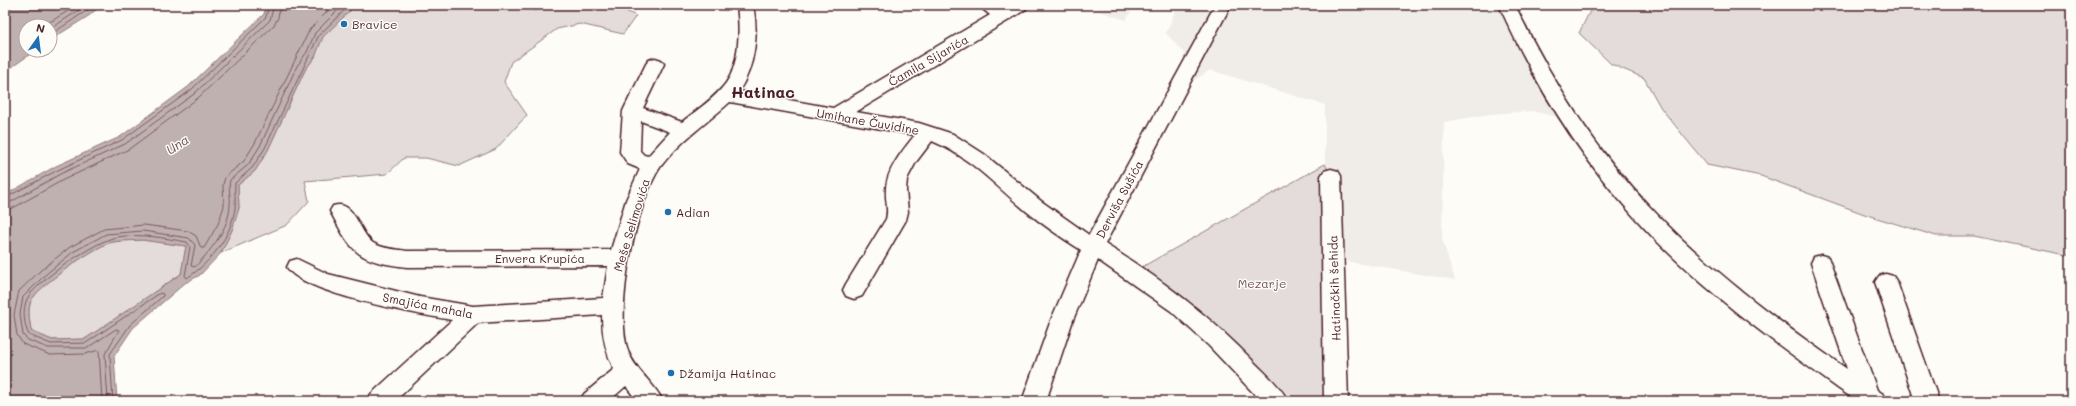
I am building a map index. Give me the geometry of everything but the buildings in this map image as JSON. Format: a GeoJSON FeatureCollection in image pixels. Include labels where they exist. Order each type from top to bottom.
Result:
{"type":"FeatureCollection","features":[{"type":"Feature","properties":{"kind":"street","name":"Meše Selimovića"},"geometry":{"type":"LineString","coordinates":[[651,401],[628,371],[616,350],[612,306],[619,258],[635,202],[644,177],[652,163],[684,130],[727,94],[736,82],[744,63],[746,42],[744,5]]}},
{"type":"Feature","properties":{"kind":"street"},"geometry":{"type":"LineString","coordinates":[[986,5],[1003,16]]}},
{"type":"Feature","properties":{"kind":"street","name":"Ćamila Sijarića"},"geometry":{"type":"LineString","coordinates":[[836,115],[1020,5]]}},
{"type":"Feature","properties":{"kind":"street","name":"Derviša Sušića"},"geometry":{"type":"LineString","coordinates":[[1034,401],[1062,320],[1093,247],[1223,5]]}},
{"type":"Feature","properties":{"kind":"street"},"geometry":{"type":"LineString","coordinates":[[1506,5],[1570,120],[1615,181],[1660,231],[1704,272],[1759,317],[1871,399]]}},
{"type":"Feature","properties":{"kind":"street"},"geometry":{"type":"LineString","coordinates":[[652,163],[640,162],[635,159],[630,152],[632,111],[654,64]]}},
{"type":"Feature","properties":{"kind":"street","name":"Umihane Čuvidine"},"geometry":{"type":"LineString","coordinates":[[727,94],[757,102],[899,125],[929,132],[953,142],[980,160],[1048,218],[1133,272],[1179,305],[1238,360],[1276,401]]}},
{"type":"Feature","properties":{"kind":"street"},"geometry":{"type":"LineString","coordinates":[[632,111],[684,130]]}},
{"type":"Feature","properties":{"kind":"street"},"geometry":{"type":"LineString","coordinates":[[854,290],[899,214],[896,185],[916,149],[929,132]]}},
{"type":"Feature","properties":{"kind":"street","name":"Hatinačkih šehida"},"geometry":{"type":"LineString","coordinates":[[1331,176],[1331,240],[1336,309],[1336,401]]}},
{"type":"Feature","properties":{"kind":"street","name":"Envera Krupića"},"geometry":{"type":"LineString","coordinates":[[340,211],[363,246],[374,252],[407,259],[619,258]]}},
{"type":"Feature","properties":{"kind":"street"},"geometry":{"type":"LineString","coordinates":[[1821,263],[1871,399]]}},
{"type":"Feature","properties":{"kind":"street","name":"Smajića mahala"},"geometry":{"type":"LineString","coordinates":[[297,267],[322,281],[420,306],[473,315],[559,308],[612,306]]}},
{"type":"Feature","properties":{"kind":"street"},"geometry":{"type":"LineString","coordinates":[[1886,282],[1927,401]]}},
{"type":"Feature","properties":{"kind":"street"},"geometry":{"type":"LineString","coordinates":[[379,401],[473,315]]}},
{"type":"Feature","properties":{"kind":"street"},"geometry":{"type":"LineString","coordinates":[[592,401],[628,371]]}},
{"type":"Feature","properties":{"kind":"shaded area"},"geometry":{"type":"Polygon","coordinates":[[[1081,5],[1135,5],[1126,20],[1081,5]]]}},
{"type":"Feature","properties":{"kind":"shaded area"},"geometry":{"type":"Polygon","coordinates":[[[1178,5],[1516,5],[1512,16],[1570,120],[1532,111],[1489,114],[1444,122],[1442,239],[1455,280],[1333,259],[1331,176],[1325,164],[1325,105],[1210,70],[1176,92],[1193,63],[1166,33],[1178,5]]]}},
{"type":"Feature","properties":{"kind":"green space"},"geometry":{"type":"Polygon","coordinates":[[[356,5],[521,5],[536,11],[543,5],[614,5],[636,16],[623,34],[580,24],[557,29],[511,62],[504,82],[527,115],[496,149],[459,166],[426,158],[404,158],[387,174],[305,181],[309,201],[287,225],[221,253],[232,230],[239,208],[238,185],[255,171],[268,150],[305,70],[315,57],[322,37],[356,5]]]}},
{"type":"Feature","properties":{"kind":"green space"},"geometry":{"type":"Polygon","coordinates":[[[1593,5],[2071,5],[2071,256],[1974,236],[1936,236],[1867,215],[1761,176],[1707,165],[1661,108],[1644,78],[1611,64],[1579,33],[1593,5]]]}},
{"type":"Feature","properties":{"kind":"green space","name":"Mezarje"},"geometry":{"type":"Polygon","coordinates":[[[1325,164],[1331,176],[1336,401],[1276,401],[1133,272],[1325,164]]]}},
{"type":"Feature","properties":{"kind":"green space"},"geometry":{"type":"Polygon","coordinates":[[[142,240],[186,246],[181,274],[85,339],[52,340],[31,331],[29,313],[31,301],[43,287],[66,269],[101,246],[113,242],[142,240]]]}},
{"type":"Feature","properties":{"kind":"water"},"geometry":{"type":"Polygon","coordinates":[[[14,5],[101,5],[90,15],[58,35],[58,18],[18,18],[18,58],[25,58],[5,72],[5,16],[14,5]]]}},
{"type":"Feature","properties":{"kind":"water","name":"Una"},"geometry":{"type":"Polygon","coordinates":[[[266,5],[356,5],[323,37],[315,57],[305,70],[268,150],[255,171],[238,185],[239,208],[232,230],[221,253],[200,275],[185,283],[133,328],[114,356],[117,401],[5,401],[5,195],[56,166],[120,137],[188,87],[264,14],[266,5]],[[142,240],[117,241],[101,246],[66,269],[35,295],[31,301],[29,309],[31,331],[52,340],[85,339],[181,274],[186,246],[142,240]]]}},
{"type":"Feature","properties":{"kind":"place","name":"Bravice"},"geometry":{"type":"Point","coordinates":[344,24]}},
{"type":"Feature","properties":{"kind":"place","name":"Adian"},"geometry":{"type":"Point","coordinates":[668,212]}},
{"type":"Feature","properties":{"kind":"place","name":"Džamija Hatinac"},"geometry":{"type":"Point","coordinates":[671,373]}},
{"type":"Feature","properties":{"kind":"district","name":"Hatinac"},"geometry":{"type":"Point","coordinates":[763,91]}}]}
